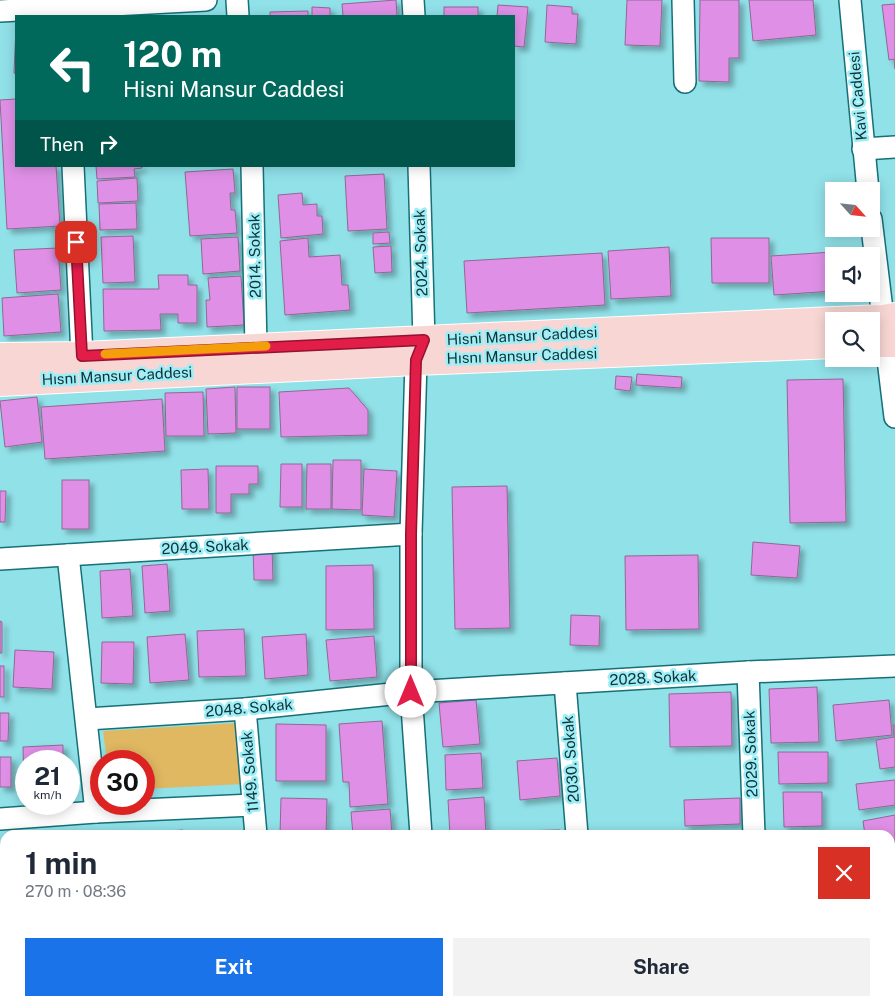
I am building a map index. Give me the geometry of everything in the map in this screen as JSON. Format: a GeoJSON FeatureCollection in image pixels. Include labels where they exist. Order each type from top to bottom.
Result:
{"type":"FeatureCollection","features":[{"type":"Feature","properties":{"kind":"main road","name":"Hisni Mansur Caddesi"},"geometry":{"type":"LineString","coordinates":[[0,357],[82,356],[256,347],[420,350],[825,322]]}},
{"type":"Feature","properties":{"kind":"main road","name":"Hısnı Mansur Caddesi"},"geometry":{"type":"LineString","coordinates":[[0,382],[420,350],[825,344]]}},
{"type":"Feature","properties":{"kind":"street"},"geometry":{"type":"LineString","coordinates":[[0,11],[64,12],[140,2],[206,0]]}},
{"type":"Feature","properties":{"kind":"street"},"geometry":{"type":"LineString","coordinates":[[237,0],[238,15]]}},
{"type":"Feature","properties":{"kind":"street"},"geometry":{"type":"LineString","coordinates":[[413,0],[414,15]]}},
{"type":"Feature","properties":{"kind":"street"},"geometry":{"type":"LineString","coordinates":[[683,0],[685,82]]}},
{"type":"Feature","properties":{"kind":"street","name":"Kavi Caddesi"},"geometry":{"type":"LineString","coordinates":[[850,0],[867,182]]}},
{"type":"Feature","properties":{"kind":"street"},"geometry":{"type":"LineString","coordinates":[[863,149],[895,147]]}},
{"type":"Feature","properties":{"kind":"street"},"geometry":{"type":"LineString","coordinates":[[72,167],[82,356]]}},
{"type":"Feature","properties":{"kind":"street","name":"2014. Sokak"},"geometry":{"type":"LineString","coordinates":[[252,167],[256,347]]}},
{"type":"Feature","properties":{"kind":"street","name":"2024. Sokak"},"geometry":{"type":"LineString","coordinates":[[419,167],[420,350],[411,534],[411,692],[421,830]]}},
{"type":"Feature","properties":{"kind":"street"},"geometry":{"type":"LineString","coordinates":[[874,238],[895,417]]}},
{"type":"Feature","properties":{"kind":"street","name":"2049. Sokak"},"geometry":{"type":"LineString","coordinates":[[0,559],[411,534]]}},
{"type":"Feature","properties":{"kind":"street"},"geometry":{"type":"LineString","coordinates":[[68,555],[90,750]]}},
{"type":"Feature","properties":{"kind":"street","name":"2028. Sokak"},"geometry":{"type":"LineString","coordinates":[[411,692],[748,672],[895,666]]}},
{"type":"Feature","properties":{"kind":"street","name":"2029. Sokak"},"geometry":{"type":"LineString","coordinates":[[748,672],[754,830]]}},
{"type":"Feature","properties":{"kind":"street","name":"2030. Sokak"},"geometry":{"type":"LineString","coordinates":[[565,683],[577,830]]}},
{"type":"Feature","properties":{"kind":"street","name":"2048. Sokak"},"geometry":{"type":"LineString","coordinates":[[87,719],[245,709],[411,692]]}},
{"type":"Feature","properties":{"kind":"street","name":"1149. Sokak"},"geometry":{"type":"LineString","coordinates":[[245,709],[256,830]]}},
{"type":"Feature","properties":{"kind":"street"},"geometry":{"type":"LineString","coordinates":[[155,809],[253,805]]}},
{"type":"Feature","properties":{"kind":"street"},"geometry":{"type":"LineString","coordinates":[[0,819],[90,812]]}},
{"type":"Feature","properties":{"kind":"shaded area"},"geometry":{"type":"Polygon","coordinates":[[[237,723],[244,784],[155,788],[155,750],[106,750],[103,731],[237,723]]]}},
{"type":"Feature","properties":{"kind":"building"},"geometry":{"type":"Polygon","coordinates":[[[396,0],[397,15],[343,15],[342,4],[396,0]]]}},
{"type":"Feature","properties":{"kind":"building"},"geometry":{"type":"Polygon","coordinates":[[[627,0],[662,0],[660,46],[625,45],[627,0]]]}},
{"type":"Feature","properties":{"kind":"building"},"geometry":{"type":"Polygon","coordinates":[[[700,0],[739,0],[739,58],[729,58],[729,82],[699,81],[700,0]]]}},
{"type":"Feature","properties":{"kind":"building"},"geometry":{"type":"Polygon","coordinates":[[[749,0],[813,0],[816,35],[753,41],[749,0]]]}},
{"type":"Feature","properties":{"kind":"building"},"geometry":{"type":"Polygon","coordinates":[[[895,4],[895,69],[894,59],[889,60],[882,5],[895,4]]]}},
{"type":"Feature","properties":{"kind":"building"},"geometry":{"type":"Polygon","coordinates":[[[498,5],[528,7],[524,47],[515,46],[515,15],[497,15],[498,5]]]}},
{"type":"Feature","properties":{"kind":"building"},"geometry":{"type":"Polygon","coordinates":[[[547,5],[572,7],[572,14],[578,14],[576,44],[545,42],[547,5]]]}},
{"type":"Feature","properties":{"kind":"building"},"geometry":{"type":"Polygon","coordinates":[[[312,7],[330,8],[330,15],[312,15],[312,7]]]}},
{"type":"Feature","properties":{"kind":"building"},"geometry":{"type":"Polygon","coordinates":[[[444,7],[478,7],[478,15],[444,15],[444,7]]]}},
{"type":"Feature","properties":{"kind":"building"},"geometry":{"type":"Polygon","coordinates":[[[308,11],[308,15],[270,15],[270,12],[308,11]]]}},
{"type":"Feature","properties":{"kind":"building"},"geometry":{"type":"Polygon","coordinates":[[[15,99],[15,167],[56,167],[60,226],[7,229],[0,100],[15,99]]]}},
{"type":"Feature","properties":{"kind":"building"},"geometry":{"type":"Polygon","coordinates":[[[96,167],[142,167],[134,169],[135,177],[97,179],[96,167]]]}},
{"type":"Feature","properties":{"kind":"building"},"geometry":{"type":"Polygon","coordinates":[[[233,169],[235,193],[230,193],[231,210],[235,210],[237,233],[190,236],[185,172],[233,169]]]}},
{"type":"Feature","properties":{"kind":"building"},"geometry":{"type":"Polygon","coordinates":[[[384,174],[387,229],[348,231],[345,176],[384,174]]]}},
{"type":"Feature","properties":{"kind":"building"},"geometry":{"type":"Polygon","coordinates":[[[137,178],[138,201],[98,203],[97,181],[137,178]]]}},
{"type":"Feature","properties":{"kind":"building"},"geometry":{"type":"Polygon","coordinates":[[[302,193],[303,205],[317,204],[317,216],[322,216],[323,234],[281,238],[278,195],[302,193]]]}},
{"type":"Feature","properties":{"kind":"building"},"geometry":{"type":"Polygon","coordinates":[[[136,203],[137,229],[100,230],[99,204],[136,203]]]}},
{"type":"Feature","properties":{"kind":"building"},"geometry":{"type":"Polygon","coordinates":[[[389,232],[390,243],[373,244],[373,233],[389,232]]]}},
{"type":"Feature","properties":{"kind":"building"},"geometry":{"type":"Polygon","coordinates":[[[133,236],[135,282],[103,283],[101,237],[133,236]]]}},
{"type":"Feature","properties":{"kind":"building"},"geometry":{"type":"Polygon","coordinates":[[[238,237],[240,271],[203,274],[201,239],[238,237]]]}},
{"type":"Feature","properties":{"kind":"building"},"geometry":{"type":"Polygon","coordinates":[[[308,238],[309,257],[340,255],[342,285],[348,285],[350,310],[285,315],[280,241],[308,238]]]}},
{"type":"Feature","properties":{"kind":"building"},"geometry":{"type":"Polygon","coordinates":[[[711,238],[769,238],[769,283],[712,283],[711,238]]]}},
{"type":"Feature","properties":{"kind":"building"},"geometry":{"type":"Polygon","coordinates":[[[391,246],[392,272],[375,273],[373,247],[391,246]]]}},
{"type":"Feature","properties":{"kind":"building"},"geometry":{"type":"Polygon","coordinates":[[[669,247],[671,296],[611,299],[608,251],[669,247]]]}},
{"type":"Feature","properties":{"kind":"building"},"geometry":{"type":"Polygon","coordinates":[[[58,248],[61,290],[17,293],[14,250],[58,248]]]}},
{"type":"Feature","properties":{"kind":"building"},"geometry":{"type":"Polygon","coordinates":[[[602,253],[605,305],[467,313],[464,261],[602,253]]]}},
{"type":"Feature","properties":{"kind":"building"},"geometry":{"type":"Polygon","coordinates":[[[825,253],[825,292],[774,295],[771,256],[825,253]]]}},
{"type":"Feature","properties":{"kind":"building"},"geometry":{"type":"Polygon","coordinates":[[[158,275],[188,275],[188,285],[197,285],[197,323],[178,323],[178,314],[160,314],[161,330],[104,331],[103,289],[159,289],[158,275]]]}},
{"type":"Feature","properties":{"kind":"building"},"geometry":{"type":"Polygon","coordinates":[[[241,276],[244,325],[207,327],[206,300],[210,300],[208,278],[241,276]]]}},
{"type":"Feature","properties":{"kind":"building"},"geometry":{"type":"Polygon","coordinates":[[[58,294],[61,332],[4,336],[2,298],[58,294]]]}},
{"type":"Feature","properties":{"kind":"building"},"geometry":{"type":"Polygon","coordinates":[[[637,374],[682,377],[681,388],[636,385],[637,374]]]}},
{"type":"Feature","properties":{"kind":"building"},"geometry":{"type":"Polygon","coordinates":[[[616,376],[632,377],[630,391],[615,389],[616,376]]]}},
{"type":"Feature","properties":{"kind":"building"},"geometry":{"type":"Polygon","coordinates":[[[843,379],[846,522],[790,523],[787,380],[843,379]]]}},
{"type":"Feature","properties":{"kind":"building"},"geometry":{"type":"Polygon","coordinates":[[[235,387],[236,433],[208,434],[206,389],[235,387]]]}},
{"type":"Feature","properties":{"kind":"building"},"geometry":{"type":"Polygon","coordinates":[[[237,387],[270,387],[270,429],[237,429],[237,387]]]}},
{"type":"Feature","properties":{"kind":"building"},"geometry":{"type":"Polygon","coordinates":[[[349,388],[368,410],[368,435],[281,437],[279,392],[349,388]]]}},
{"type":"Feature","properties":{"kind":"building"},"geometry":{"type":"Polygon","coordinates":[[[203,392],[204,436],[166,436],[165,393],[203,392]]]}},
{"type":"Feature","properties":{"kind":"building"},"geometry":{"type":"Polygon","coordinates":[[[37,397],[42,442],[5,447],[0,401],[37,397]]]}},
{"type":"Feature","properties":{"kind":"building"},"geometry":{"type":"Polygon","coordinates":[[[162,399],[165,451],[45,459],[41,407],[162,399]]]}},
{"type":"Feature","properties":{"kind":"building"},"geometry":{"type":"Polygon","coordinates":[[[333,460],[361,460],[361,510],[332,509],[333,460]]]}},
{"type":"Feature","properties":{"kind":"building"},"geometry":{"type":"Polygon","coordinates":[[[281,464],[302,464],[302,507],[280,507],[281,464]]]}},
{"type":"Feature","properties":{"kind":"building"},"geometry":{"type":"Polygon","coordinates":[[[307,464],[331,464],[331,509],[306,509],[307,464]]]}},
{"type":"Feature","properties":{"kind":"building"},"geometry":{"type":"Polygon","coordinates":[[[216,466],[258,466],[258,484],[249,484],[249,494],[231,494],[231,513],[216,513],[216,466]]]}},
{"type":"Feature","properties":{"kind":"building"},"geometry":{"type":"Polygon","coordinates":[[[208,469],[209,509],[182,509],[181,470],[208,469]]]}},
{"type":"Feature","properties":{"kind":"building"},"geometry":{"type":"Polygon","coordinates":[[[364,469],[397,471],[394,517],[362,515],[364,469]]]}},
{"type":"Feature","properties":{"kind":"building"},"geometry":{"type":"Polygon","coordinates":[[[62,480],[89,480],[89,529],[62,529],[62,480]]]}},
{"type":"Feature","properties":{"kind":"building"},"geometry":{"type":"Polygon","coordinates":[[[507,486],[510,628],[455,629],[452,487],[507,486]]]}},
{"type":"Feature","properties":{"kind":"building"},"geometry":{"type":"Polygon","coordinates":[[[0,491],[6,491],[5,522],[0,522],[0,491]]]}},
{"type":"Feature","properties":{"kind":"building"},"geometry":{"type":"Polygon","coordinates":[[[753,542],[800,546],[797,578],[751,575],[753,542]]]}},
{"type":"Feature","properties":{"kind":"building"},"geometry":{"type":"Polygon","coordinates":[[[253,547],[272,547],[273,580],[254,580],[253,547]]]}},
{"type":"Feature","properties":{"kind":"building"},"geometry":{"type":"Polygon","coordinates":[[[698,555],[699,629],[626,630],[625,556],[698,555]]]}},
{"type":"Feature","properties":{"kind":"building"},"geometry":{"type":"Polygon","coordinates":[[[167,564],[170,611],[145,613],[142,566],[167,564]]]}},
{"type":"Feature","properties":{"kind":"building"},"geometry":{"type":"Polygon","coordinates":[[[373,565],[374,629],[326,630],[326,566],[373,565]]]}},
{"type":"Feature","properties":{"kind":"building"},"geometry":{"type":"Polygon","coordinates":[[[130,569],[133,616],[102,618],[100,571],[130,569]]]}},
{"type":"Feature","properties":{"kind":"building"},"geometry":{"type":"Polygon","coordinates":[[[571,615],[600,616],[599,646],[570,645],[571,615]]]}},
{"type":"Feature","properties":{"kind":"building"},"geometry":{"type":"Polygon","coordinates":[[[0,621],[2,622],[2,653],[0,653],[0,621]]]}},
{"type":"Feature","properties":{"kind":"building"},"geometry":{"type":"Polygon","coordinates":[[[244,629],[246,676],[199,677],[197,631],[244,629]]]}},
{"type":"Feature","properties":{"kind":"building"},"geometry":{"type":"Polygon","coordinates":[[[185,634],[189,680],[150,683],[147,637],[185,634]]]}},
{"type":"Feature","properties":{"kind":"building"},"geometry":{"type":"Polygon","coordinates":[[[306,634],[308,675],[265,679],[262,637],[306,634]]]}},
{"type":"Feature","properties":{"kind":"building"},"geometry":{"type":"Polygon","coordinates":[[[374,636],[377,677],[330,681],[326,640],[374,636]]]}},
{"type":"Feature","properties":{"kind":"building"},"geometry":{"type":"Polygon","coordinates":[[[102,642],[134,642],[133,684],[101,683],[102,642]]]}},
{"type":"Feature","properties":{"kind":"building"},"geometry":{"type":"Polygon","coordinates":[[[15,650],[54,652],[52,689],[13,687],[15,650]]]}},
{"type":"Feature","properties":{"kind":"building"},"geometry":{"type":"Polygon","coordinates":[[[0,666],[4,666],[4,697],[0,697],[0,666]]]}},
{"type":"Feature","properties":{"kind":"building"},"geometry":{"type":"Polygon","coordinates":[[[817,687],[819,742],[771,743],[769,689],[817,687]]]}},
{"type":"Feature","properties":{"kind":"building"},"geometry":{"type":"Polygon","coordinates":[[[731,692],[732,746],[670,747],[669,694],[731,692]]]}},
{"type":"Feature","properties":{"kind":"building"},"geometry":{"type":"Polygon","coordinates":[[[476,700],[480,744],[443,747],[439,703],[476,700]]]}},
{"type":"Feature","properties":{"kind":"building"},"geometry":{"type":"Polygon","coordinates":[[[889,700],[892,735],[836,741],[833,705],[889,700]]]}},
{"type":"Feature","properties":{"kind":"building"},"geometry":{"type":"Polygon","coordinates":[[[0,713],[9,713],[8,741],[0,741],[0,713]]]}},
{"type":"Feature","properties":{"kind":"building"},"geometry":{"type":"Polygon","coordinates":[[[382,721],[388,804],[350,807],[349,782],[343,782],[339,724],[382,721]]]}},
{"type":"Feature","properties":{"kind":"building"},"geometry":{"type":"Polygon","coordinates":[[[276,724],[326,725],[326,781],[276,781],[276,724]]]}},
{"type":"Feature","properties":{"kind":"building"},"geometry":{"type":"Polygon","coordinates":[[[893,725],[895,725],[895,767],[880,769],[876,740],[894,737],[893,725]]]}},
{"type":"Feature","properties":{"kind":"building"},"geometry":{"type":"Polygon","coordinates":[[[63,745],[63,750],[23,750],[23,747],[63,745]]]}},
{"type":"Feature","properties":{"kind":"building"},"geometry":{"type":"Polygon","coordinates":[[[778,752],[828,752],[828,783],[779,784],[778,752]]]}},
{"type":"Feature","properties":{"kind":"building"},"geometry":{"type":"Polygon","coordinates":[[[481,753],[483,788],[446,790],[445,755],[481,753]]]}},
{"type":"Feature","properties":{"kind":"building"},"geometry":{"type":"Polygon","coordinates":[[[0,757],[11,757],[11,787],[0,787],[0,757]]]}},
{"type":"Feature","properties":{"kind":"building"},"geometry":{"type":"Polygon","coordinates":[[[557,758],[560,796],[520,800],[517,761],[557,758]]]}},
{"type":"Feature","properties":{"kind":"building"},"geometry":{"type":"Polygon","coordinates":[[[895,780],[895,805],[859,810],[856,784],[895,780]]]}},
{"type":"Feature","properties":{"kind":"building"},"geometry":{"type":"Polygon","coordinates":[[[783,792],[822,792],[822,826],[784,827],[783,792]]]}},
{"type":"Feature","properties":{"kind":"building"},"geometry":{"type":"Polygon","coordinates":[[[484,797],[486,830],[450,830],[448,800],[484,797]]]}},
{"type":"Feature","properties":{"kind":"building"},"geometry":{"type":"Polygon","coordinates":[[[281,798],[327,799],[326,830],[280,830],[281,798]]]}},
{"type":"Feature","properties":{"kind":"building"},"geometry":{"type":"Polygon","coordinates":[[[740,798],[740,824],[685,826],[684,800],[740,798]]]}},
{"type":"Feature","properties":{"kind":"building"},"geometry":{"type":"Polygon","coordinates":[[[390,809],[392,830],[353,830],[351,812],[390,809]]]}},
{"type":"Feature","properties":{"kind":"building"},"geometry":{"type":"Polygon","coordinates":[[[895,815],[895,830],[864,830],[863,821],[895,815]]]}},
{"type":"Feature","properties":{"kind":"slow traffic"},"geometry":{"type":"LineString","coordinates":[[105,354],[266,346]]}},
{"type":"Feature","properties":{"kind":"route"},"geometry":{"type":"LineString","coordinates":[[76,242],[82,356],[424,340],[416,360],[411,534],[411,692]]}}]}
